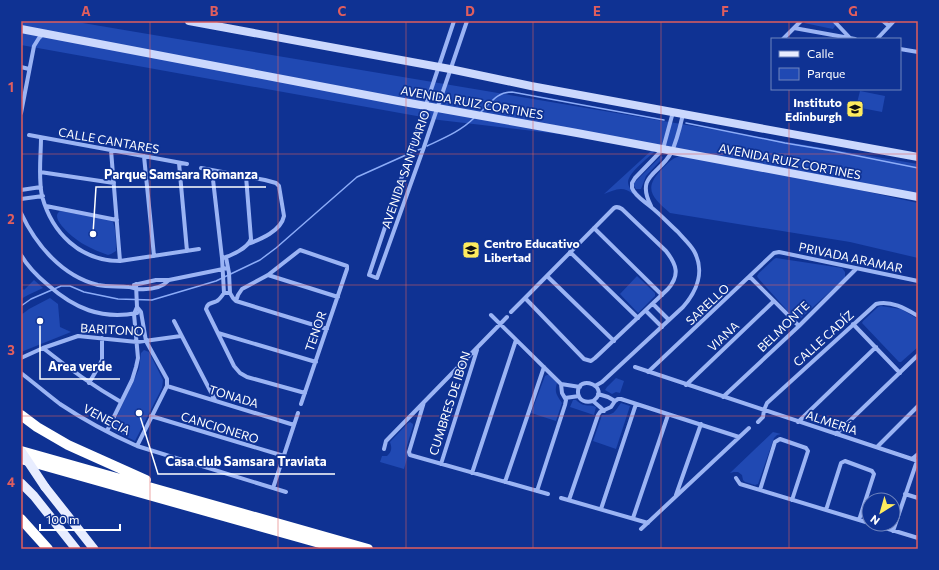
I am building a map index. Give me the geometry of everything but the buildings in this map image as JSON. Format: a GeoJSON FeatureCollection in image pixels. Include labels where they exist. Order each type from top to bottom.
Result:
{"type":"FeatureCollection","features":[{"type":"Feature","properties":{"kind":"highway"},"geometry":{"type":"LineString","coordinates":[[21,415],[36,427],[80,452],[182,496]]}},
{"type":"Feature","properties":{"kind":"highway"},"geometry":{"type":"LineString","coordinates":[[21,451],[368,549]]}},
{"type":"Feature","properties":{"kind":"highway"},"geometry":{"type":"LineString","coordinates":[[21,459],[341,549]]}},
{"type":"Feature","properties":{"kind":"highway"},"geometry":{"type":"LineString","coordinates":[[21,519],[48,549]]}},
{"type":"Feature","properties":{"kind":"main road"},"geometry":{"type":"LineString","coordinates":[[189,21],[918,157]]}},
{"type":"Feature","properties":{"kind":"main road","name":"AVENIDA RUIZ CORTINES"},"geometry":{"type":"LineString","coordinates":[[21,29],[918,197]]}},
{"type":"Feature","properties":{"kind":"main road"},"geometry":{"type":"LineString","coordinates":[[21,451],[45,487],[94,549]]}},
{"type":"Feature","properties":{"kind":"main road"},"geometry":{"type":"LineString","coordinates":[[21,483],[34,496],[76,549]]}},
{"type":"Feature","properties":{"kind":"main road"},"geometry":{"type":"LineString","coordinates":[[40,504],[51,495]]}},
{"type":"Feature","properties":{"kind":"street","name":"AVENIDA SANTUARIO"},"geometry":{"type":"LineString","coordinates":[[454,21],[369,275],[378,278],[466,21]]}},
{"type":"Feature","properties":{"kind":"street"},"geometry":{"type":"LineString","coordinates":[[784,38],[801,21]]}},
{"type":"Feature","properties":{"kind":"street"},"geometry":{"type":"LineString","coordinates":[[834,21],[850,38]]}},
{"type":"Feature","properties":{"kind":"street"},"geometry":{"type":"LineString","coordinates":[[883,21],[889,26]]}},
{"type":"Feature","properties":{"kind":"street"},"geometry":{"type":"LineString","coordinates":[[878,38],[894,21]]}},
{"type":"Feature","properties":{"kind":"street"},"geometry":{"type":"LineString","coordinates":[[794,28],[850,38]]}},
{"type":"Feature","properties":{"kind":"street"},"geometry":{"type":"LineString","coordinates":[[21,113],[35,43],[45,33]]}},
{"type":"Feature","properties":{"kind":"street"},"geometry":{"type":"LineString","coordinates":[[901,49],[916,51],[918,46]]}},
{"type":"Feature","properties":{"kind":"street"},"geometry":{"type":"LineString","coordinates":[[21,67],[29,69]]}},
{"type":"Feature","properties":{"kind":"street"},"geometry":{"type":"LineString","coordinates":[[595,386],[602,382],[683,307],[693,294],[698,280],[699,266],[694,251],[688,243],[635,192],[632,185],[633,181],[639,174],[663,149],[673,112]]}},
{"type":"Feature","properties":{"kind":"street"},"geometry":{"type":"LineString","coordinates":[[652,208],[646,193],[647,181],[667,159],[672,151],[683,114]]}},
{"type":"Feature","properties":{"kind":"street","name":"CALLE CANTARES"},"geometry":{"type":"LineString","coordinates":[[28,135],[187,164]]}},
{"type":"Feature","properties":{"kind":"street"},"geometry":{"type":"LineString","coordinates":[[41,138],[40,172],[42,196],[57,229],[72,245],[96,258],[120,261],[199,250]]}},
{"type":"Feature","properties":{"kind":"street"},"geometry":{"type":"LineString","coordinates":[[111,150],[120,261]]}},
{"type":"Feature","properties":{"kind":"street"},"geometry":{"type":"LineString","coordinates":[[144,156],[154,256]]}},
{"type":"Feature","properties":{"kind":"street"},"geometry":{"type":"LineString","coordinates":[[179,163],[187,251]]}},
{"type":"Feature","properties":{"kind":"street"},"geometry":{"type":"LineString","coordinates":[[200,168],[246,176],[277,184],[279,186],[284,216],[281,224],[266,236],[224,257]]}},
{"type":"Feature","properties":{"kind":"street"},"geometry":{"type":"LineString","coordinates":[[212,171],[224,257],[229,273],[230,293],[233,298],[236,301],[327,329]]}},
{"type":"Feature","properties":{"kind":"street"},"geometry":{"type":"LineString","coordinates":[[40,172],[114,184]]}},
{"type":"Feature","properties":{"kind":"street"},"geometry":{"type":"LineString","coordinates":[[246,176],[251,238],[248,244]]}},
{"type":"Feature","properties":{"kind":"street"},"geometry":{"type":"LineString","coordinates":[[21,190],[41,187]]}},
{"type":"Feature","properties":{"kind":"street"},"geometry":{"type":"LineString","coordinates":[[21,199],[42,196]]}},
{"type":"Feature","properties":{"kind":"street"},"geometry":{"type":"LineString","coordinates":[[46,206],[117,220]]}},
{"type":"Feature","properties":{"kind":"street"},"geometry":{"type":"LineString","coordinates":[[511,312],[614,208],[620,207],[666,251],[674,263],[676,270],[676,275],[671,285],[662,295],[614,341],[591,360],[586,360],[525,298]]}},
{"type":"Feature","properties":{"kind":"street"},"geometry":{"type":"LineString","coordinates":[[21,213],[30,231],[51,258],[83,280],[98,285],[130,287],[137,289],[158,288],[169,280]]}},
{"type":"Feature","properties":{"kind":"street"},"geometry":{"type":"LineString","coordinates":[[594,228],[662,295]]}},
{"type":"Feature","properties":{"kind":"street","name":"TENOR"},"geometry":{"type":"LineString","coordinates":[[268,275],[302,250],[346,265],[347,269],[338,297],[301,404]]}},
{"type":"Feature","properties":{"kind":"street"},"geometry":{"type":"LineString","coordinates":[[570,252],[638,318]]}},
{"type":"Feature","properties":{"kind":"street","name":"PRIVADA ARAMAR"},"geometry":{"type":"LineString","coordinates":[[779,252],[918,281]]}},
{"type":"Feature","properties":{"kind":"street","name":"SARELLO"},"geometry":{"type":"LineString","coordinates":[[648,372],[774,253],[779,252]]}},
{"type":"Feature","properties":{"kind":"street"},"geometry":{"type":"LineString","coordinates":[[21,255],[31,269],[41,279],[62,297],[75,305],[89,311],[104,314],[119,315],[141,312]]}},
{"type":"Feature","properties":{"kind":"street"},"geometry":{"type":"LineString","coordinates":[[224,257],[222,269],[224,293],[221,298],[208,305],[206,309],[234,366],[243,375],[305,393]]}},
{"type":"Feature","properties":{"kind":"street"},"geometry":{"type":"LineString","coordinates":[[130,287],[136,284],[156,280],[169,280],[228,268]]}},
{"type":"Feature","properties":{"kind":"street","name":"BELMONTE"},"geometry":{"type":"LineString","coordinates":[[723,397],[799,326],[856,269]]}},
{"type":"Feature","properties":{"kind":"street"},"geometry":{"type":"LineString","coordinates":[[236,301],[242,289],[268,275],[338,297]]}},
{"type":"Feature","properties":{"kind":"street"},"geometry":{"type":"LineString","coordinates":[[547,276],[614,341]]}},
{"type":"Feature","properties":{"kind":"street"},"geometry":{"type":"LineString","coordinates":[[750,277],[799,326]]}},
{"type":"Feature","properties":{"kind":"street"},"geometry":{"type":"LineString","coordinates":[[106,431],[132,380],[138,358],[134,314],[137,307],[136,284]]}},
{"type":"Feature","properties":{"kind":"street"},"geometry":{"type":"LineString","coordinates":[[224,293],[230,293]]}},
{"type":"Feature","properties":{"kind":"street","name":"VIANA"},"geometry":{"type":"LineString","coordinates":[[686,385],[774,301]]}},
{"type":"Feature","properties":{"kind":"street"},"geometry":{"type":"LineString","coordinates":[[653,304],[669,320]]}},
{"type":"Feature","properties":{"kind":"street","name":"CALLE CADÍZ"},"geometry":{"type":"LineString","coordinates":[[758,422],[763,417],[767,403],[876,304],[892,304],[903,307],[918,316]]}},
{"type":"Feature","properties":{"kind":"street"},"geometry":{"type":"LineString","coordinates":[[137,307],[141,312],[146,342],[167,379],[167,386],[137,446]]}},
{"type":"Feature","properties":{"kind":"street"},"geometry":{"type":"LineString","coordinates":[[646,311],[662,327]]}},
{"type":"Feature","properties":{"kind":"street"},"geometry":{"type":"LineString","coordinates":[[491,315],[561,384],[562,393],[565,398],[566,405],[537,491]]}},
{"type":"Feature","properties":{"kind":"street"},"geometry":{"type":"LineString","coordinates":[[384,449],[386,442],[507,317]]}},
{"type":"Feature","properties":{"kind":"street"},"geometry":{"type":"LineString","coordinates":[[174,320],[215,400]]}},
{"type":"Feature","properties":{"kind":"street"},"geometry":{"type":"LineString","coordinates":[[853,324],[900,373]]}},
{"type":"Feature","properties":{"kind":"street"},"geometry":{"type":"LineString","coordinates":[[218,333],[316,362]]}},
{"type":"Feature","properties":{"kind":"street","name":"BARITONO"},"geometry":{"type":"LineString","coordinates":[[21,358],[43,348],[78,336],[146,342],[181,336]]}},
{"type":"Feature","properties":{"kind":"street"},"geometry":{"type":"LineString","coordinates":[[89,383],[102,360],[102,338]]}},
{"type":"Feature","properties":{"kind":"street"},"geometry":{"type":"LineString","coordinates":[[472,472],[516,340]]}},
{"type":"Feature","properties":{"kind":"street"},"geometry":{"type":"LineString","coordinates":[[43,348],[89,383],[120,402]]}},
{"type":"Feature","properties":{"kind":"street","name":"CUMBRES DE IBON"},"geometry":{"type":"LineString","coordinates":[[441,464],[477,348]]}},
{"type":"Feature","properties":{"kind":"street"},"geometry":{"type":"LineString","coordinates":[[798,422],[876,348]]}},
{"type":"Feature","properties":{"kind":"street"},"geometry":{"type":"LineString","coordinates":[[836,434],[918,355]]}},
{"type":"Feature","properties":{"kind":"street"},"geometry":{"type":"LineString","coordinates":[[505,482],[544,367]]}},
{"type":"Feature","properties":{"kind":"street"},"geometry":{"type":"LineString","coordinates":[[635,368],[764,410]]}},
{"type":"Feature","properties":{"kind":"street","name":"VENECIA"},"geometry":{"type":"LineString","coordinates":[[21,373],[64,406],[106,431],[137,446],[286,492]]}},
{"type":"Feature","properties":{"kind":"street"},"geometry":{"type":"LineString","coordinates":[[585,383],[590,383],[595,386],[597,388],[597,397],[593,401],[583,401],[578,393],[580,387],[585,383]]}},
{"type":"Feature","properties":{"kind":"street"},"geometry":{"type":"LineString","coordinates":[[561,384],[580,387]]}},
{"type":"Feature","properties":{"kind":"street","name":"TONADA"},"geometry":{"type":"LineString","coordinates":[[167,386],[294,425]]}},
{"type":"Feature","properties":{"kind":"street"},"geometry":{"type":"LineString","coordinates":[[598,394],[615,401]]}},
{"type":"Feature","properties":{"kind":"street"},"geometry":{"type":"LineString","coordinates":[[565,398],[579,396]]}},
{"type":"Feature","properties":{"kind":"street"},"geometry":{"type":"LineString","coordinates":[[569,500],[597,417],[600,412],[611,407],[618,399],[739,437]]}},
{"type":"Feature","properties":{"kind":"street"},"geometry":{"type":"LineString","coordinates":[[593,401],[604,410]]}},
{"type":"Feature","properties":{"kind":"street"},"geometry":{"type":"LineString","coordinates":[[424,402],[409,452],[411,455],[548,494]]}},
{"type":"Feature","properties":{"kind":"street"},"geometry":{"type":"LineString","coordinates":[[601,509],[636,404]]}},
{"type":"Feature","properties":{"kind":"street"},"geometry":{"type":"LineString","coordinates":[[877,447],[918,406]]}},
{"type":"Feature","properties":{"kind":"street","name":"ALMERÍA"},"geometry":{"type":"LineString","coordinates":[[764,410],[916,460]]}},
{"type":"Feature","properties":{"kind":"street"},"geometry":{"type":"LineString","coordinates":[[274,488],[298,413]]}},
{"type":"Feature","properties":{"kind":"street"},"geometry":{"type":"LineString","coordinates":[[633,518],[668,415]]}},
{"type":"Feature","properties":{"kind":"street","name":"CANCIONERO"},"geometry":{"type":"LineString","coordinates":[[151,416],[284,456]]}},
{"type":"Feature","properties":{"kind":"street"},"geometry":{"type":"LineString","coordinates":[[676,496],[701,424]]}},
{"type":"Feature","properties":{"kind":"street"},"geometry":{"type":"LineString","coordinates":[[642,529],[749,428]]}},
{"type":"Feature","properties":{"kind":"street"},"geometry":{"type":"LineString","coordinates":[[760,490],[776,442],[780,439],[806,448],[808,452],[792,500]]}},
{"type":"Feature","properties":{"kind":"street"},"geometry":{"type":"LineString","coordinates":[[901,508],[918,454]]}},
{"type":"Feature","properties":{"kind":"street"},"geometry":{"type":"LineString","coordinates":[[736,478],[740,484],[859,520],[874,474],[872,471],[845,461],[842,464],[826,510]]}},
{"type":"Feature","properties":{"kind":"street"},"geometry":{"type":"LineString","coordinates":[[906,494],[918,498]]}},
{"type":"Feature","properties":{"kind":"street"},"geometry":{"type":"LineString","coordinates":[[560,498],[648,523]]}},
{"type":"Feature","properties":{"kind":"street"},"geometry":{"type":"LineString","coordinates":[[897,532],[918,538]]}},
{"type":"Feature","properties":{"kind":"green space"},"geometry":{"type":"Polygon","coordinates":[[[21,21],[71,21],[918,164],[918,194],[685,151],[918,203],[918,258],[850,242],[670,213],[655,198],[651,188],[652,182],[662,169],[672,159],[680,156],[669,147],[439,120],[21,45],[21,21]]]}},
{"type":"Feature","properties":{"kind":"green space"},"geometry":{"type":"Polygon","coordinates":[[[806,21],[832,21],[835,26],[833,29],[804,23],[806,21]]]}},
{"type":"Feature","properties":{"kind":"green space"},"geometry":{"type":"Polygon","coordinates":[[[860,91],[885,96],[882,112],[856,107],[860,91]]]}},
{"type":"Feature","properties":{"kind":"green space"},"geometry":{"type":"Polygon","coordinates":[[[652,150],[654,152],[635,170],[629,178],[628,183],[634,193],[633,194],[626,190],[618,189],[604,194],[652,150]]]}},
{"type":"Feature","properties":{"kind":"green space"},"geometry":{"type":"Polygon","coordinates":[[[661,156],[663,157],[662,159],[646,176],[641,189],[636,189],[634,183],[661,156]]]}},
{"type":"Feature","properties":{"kind":"green space"},"geometry":{"type":"Polygon","coordinates":[[[60,211],[112,220],[115,230],[116,251],[108,255],[90,248],[77,240],[60,224],[57,216],[60,211]]]}},
{"type":"Feature","properties":{"kind":"green space"},"geometry":{"type":"Polygon","coordinates":[[[776,258],[842,268],[845,272],[845,278],[801,318],[796,319],[757,276],[776,258]]]}},
{"type":"Feature","properties":{"kind":"green space"},"geometry":{"type":"Polygon","coordinates":[[[637,276],[655,293],[655,296],[638,313],[620,294],[637,276]]]}},
{"type":"Feature","properties":{"kind":"green space"},"geometry":{"type":"Polygon","coordinates":[[[34,280],[43,288],[21,299],[21,291],[34,280]]]}},
{"type":"Feature","properties":{"kind":"green space"},"geometry":{"type":"Polygon","coordinates":[[[50,298],[58,304],[60,327],[71,332],[21,352],[21,315],[50,298]]]}},
{"type":"Feature","properties":{"kind":"green space"},"geometry":{"type":"Polygon","coordinates":[[[881,306],[901,309],[918,319],[918,347],[901,362],[899,362],[862,323],[878,307],[881,306]]]}},
{"type":"Feature","properties":{"kind":"green space"},"geometry":{"type":"Polygon","coordinates":[[[144,350],[149,352],[163,380],[162,388],[135,441],[111,429],[139,369],[141,353],[144,350]]]}},
{"type":"Feature","properties":{"kind":"green space"},"geometry":{"type":"Polygon","coordinates":[[[549,375],[557,383],[557,396],[562,403],[556,421],[531,413],[545,376],[549,375]]]}},
{"type":"Feature","properties":{"kind":"green space"},"geometry":{"type":"Polygon","coordinates":[[[616,378],[624,381],[620,393],[616,392],[612,394],[605,390],[616,378]]]}},
{"type":"Feature","properties":{"kind":"green space"},"geometry":{"type":"Polygon","coordinates":[[[573,400],[576,400],[584,405],[596,407],[594,415],[570,407],[573,400]]]}},
{"type":"Feature","properties":{"kind":"green space"},"geometry":{"type":"Polygon","coordinates":[[[621,403],[630,406],[616,449],[593,441],[602,415],[612,414],[621,403]]]}},
{"type":"Feature","properties":{"kind":"green space"},"geometry":{"type":"Polygon","coordinates":[[[410,422],[413,426],[406,449],[408,455],[404,469],[380,462],[382,456],[387,456],[391,451],[390,442],[410,422]]]}},
{"type":"Feature","properties":{"kind":"green space"},"geometry":{"type":"Polygon","coordinates":[[[773,432],[781,434],[774,438],[758,484],[755,485],[745,482],[742,475],[738,472],[730,473],[773,432]]]}},
{"type":"Feature","properties":{"kind":"waterway"},"geometry":{"type":"LineString","coordinates":[[480,113],[498,96],[506,92],[512,92],[664,120]]}},
{"type":"Feature","properties":{"kind":"waterway"},"geometry":{"type":"LineString","coordinates":[[427,146],[458,130],[474,118]]}},
{"type":"Feature","properties":{"kind":"waterway"},"geometry":{"type":"LineString","coordinates":[[686,123],[918,168]]}},
{"type":"Feature","properties":{"kind":"waterway"},"geometry":{"type":"LineString","coordinates":[[412,152],[421,149]]}},
{"type":"Feature","properties":{"kind":"waterway"},"geometry":{"type":"LineString","coordinates":[[21,306],[31,299],[61,286],[70,286],[84,292],[118,299],[152,300],[216,281],[260,260],[276,248],[357,177],[406,155]]}},
{"type":"Feature","properties":{"kind":"place","name":"Instituto Edinburgh"},"geometry":{"type":"Point","coordinates":[855,109]}},
{"type":"Feature","properties":{"kind":"place","name":"Parque Samsara Romanza"},"geometry":{"type":"Point","coordinates":[93,234]}},
{"type":"Feature","properties":{"kind":"place","name":"Centro Educativo Libertad"},"geometry":{"type":"Point","coordinates":[471,250]}},
{"type":"Feature","properties":{"kind":"place","name":"Area verde"},"geometry":{"type":"Point","coordinates":[40,321]}},
{"type":"Feature","properties":{"kind":"place","name":"Casa club Samsara Traviata"},"geometry":{"type":"Point","coordinates":[139,413]}}]}
